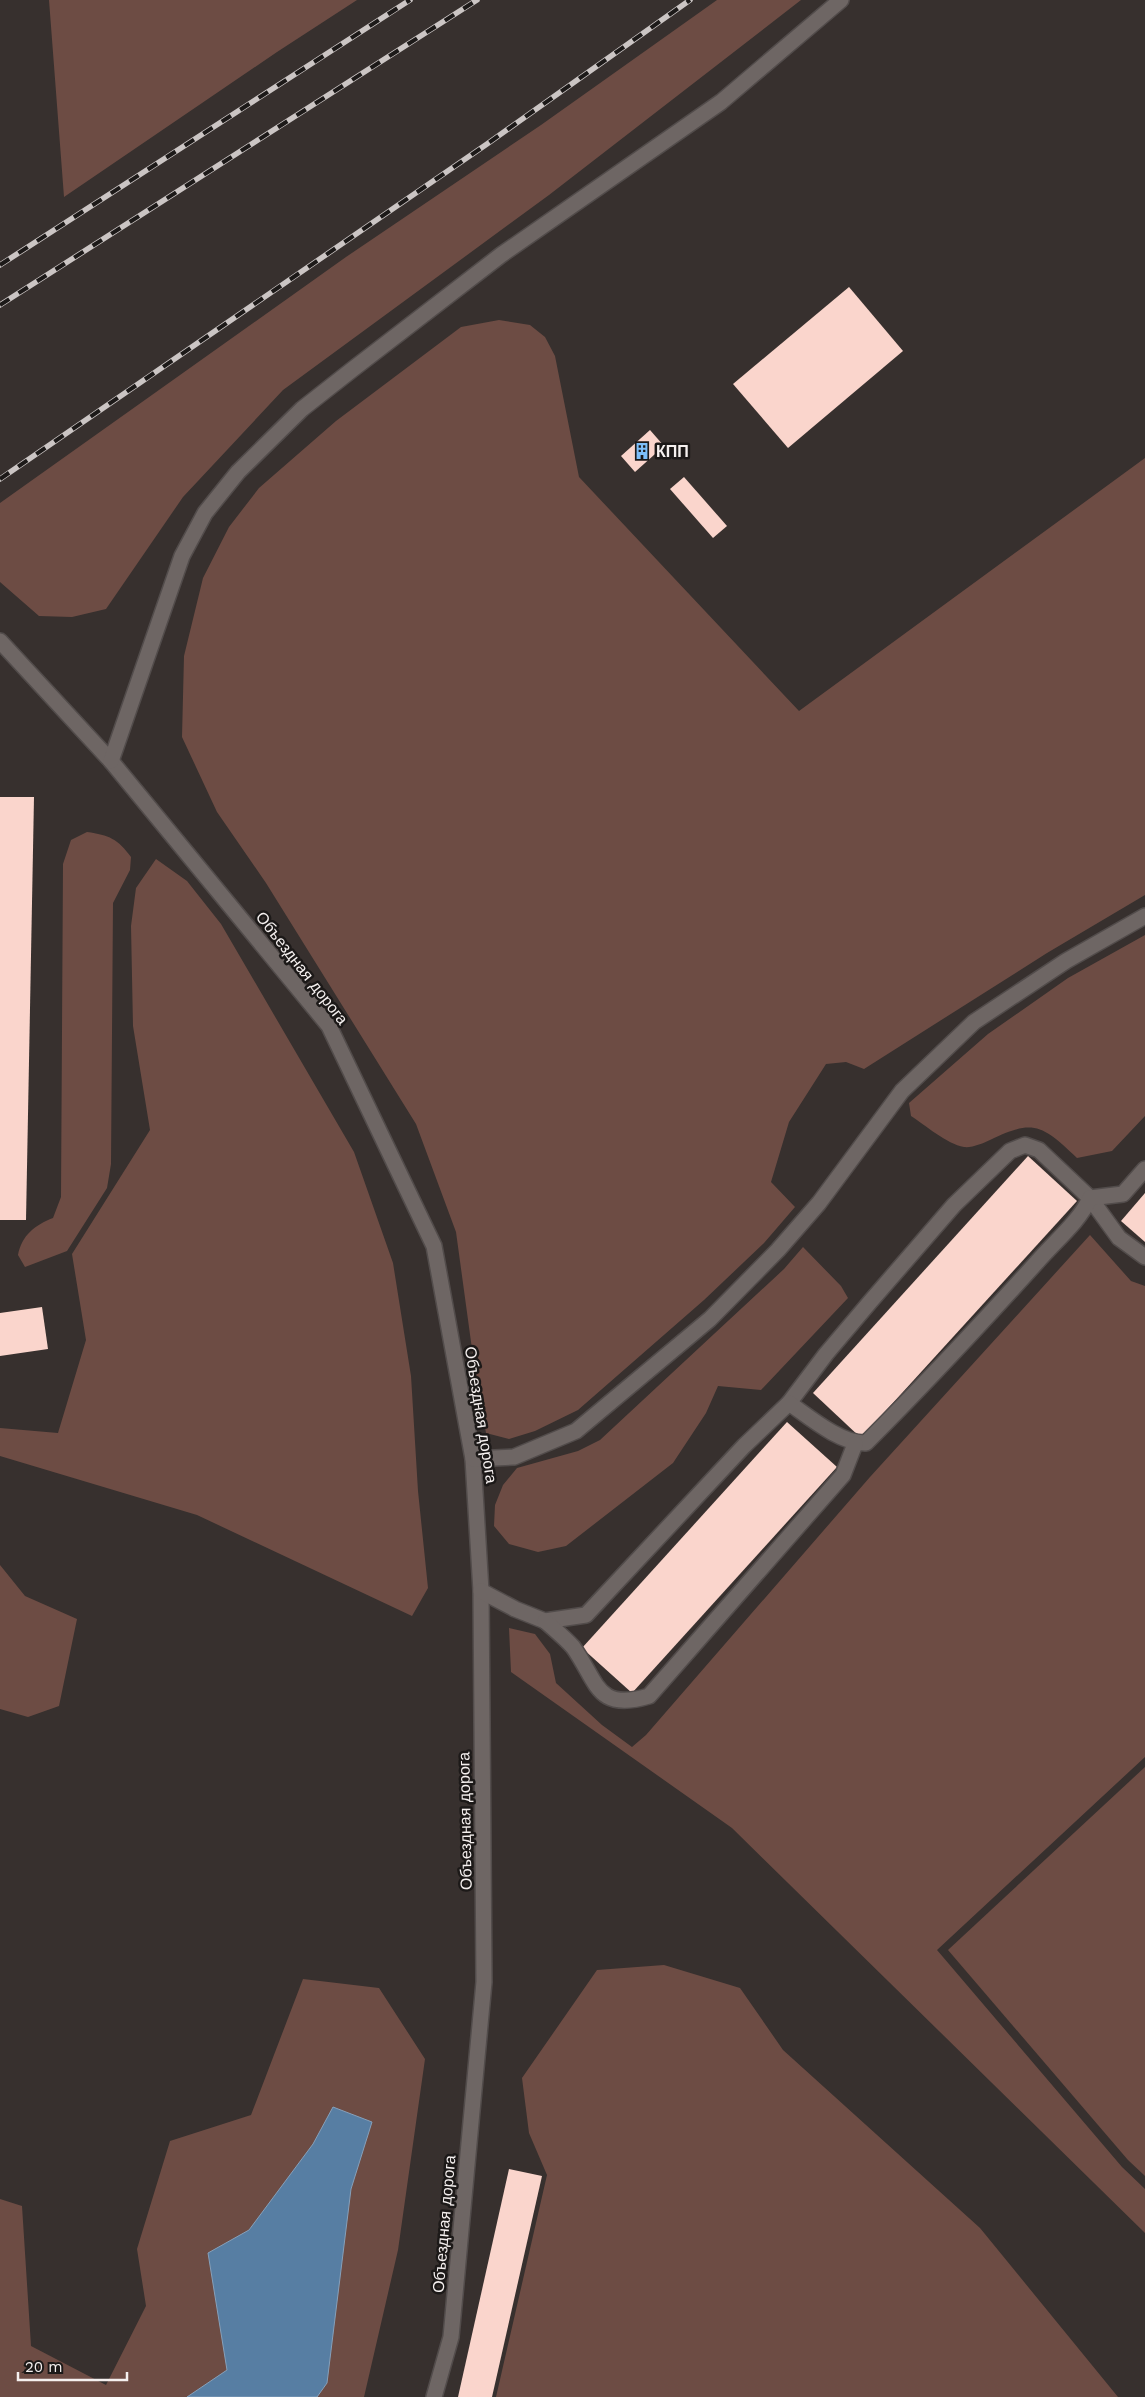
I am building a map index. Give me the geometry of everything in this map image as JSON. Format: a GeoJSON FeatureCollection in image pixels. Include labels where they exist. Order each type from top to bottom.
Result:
{"type":"FeatureCollection","features":[{"type":"Feature","properties":{"kind":"street"},"geometry":{"type":"LineString","coordinates":[[111,761],[182,556],[205,513],[238,472],[302,410],[352,369],[501,256],[721,102],[841,0]]}},
{"type":"Feature","properties":{"kind":"street","name":"Объездная дорога"},"geometry":{"type":"LineString","coordinates":[[3,651],[111,761],[329,1026],[434,1246],[474,1459],[482,1591],[484,1982],[451,2337],[434,2397]]}},
{"type":"Feature","properties":{"kind":"street"},"geometry":{"type":"LineString","coordinates":[[474,1459],[514,1457],[576,1431],[710,1319],[778,1250],[820,1203],[902,1091],[974,1022],[1066,961],[1145,916]]}},
{"type":"Feature","properties":{"kind":"street"},"geometry":{"type":"LineString","coordinates":[[545,1621],[586,1615],[744,1446],[790,1403],[826,1354],[889,1279],[954,1205],[1010,1151],[1024,1145],[1039,1150],[1090,1198],[1119,1238],[1145,1257]]}},
{"type":"Feature","properties":{"kind":"street"},"geometry":{"type":"LineString","coordinates":[[1090,1198],[1124,1194],[1145,1169]]}},
{"type":"Feature","properties":{"kind":"street"},"geometry":{"type":"LineString","coordinates":[[790,1403],[817,1423],[855,1444],[866,1443],[955,1354],[1083,1212],[1090,1198]]}},
{"type":"Feature","properties":{"kind":"street"},"geometry":{"type":"LineString","coordinates":[[482,1591],[515,1609],[545,1621],[572,1647],[591,1679],[610,1699],[630,1702],[649,1696],[843,1475],[855,1444]]}},
{"type":"Feature","properties":{"kind":"shaded area"},"geometry":{"type":"Polygon","coordinates":[[[49,0],[357,0],[64,197],[49,0]]]}},
{"type":"Feature","properties":{"kind":"shaded area"},"geometry":{"type":"Polygon","coordinates":[[[717,0],[801,0],[549,195],[283,390],[183,497],[106,609],[72,617],[39,616],[0,582],[0,503],[346,257],[541,125],[717,0]]]}},
{"type":"Feature","properties":{"kind":"shaded area"},"geometry":{"type":"Polygon","coordinates":[[[499,320],[530,325],[545,337],[555,356],[579,477],[799,711],[1145,458],[1145,895],[1047,953],[864,1069],[846,1062],[826,1064],[789,1122],[771,1182],[795,1207],[764,1243],[704,1300],[578,1410],[535,1431],[509,1439],[486,1433],[456,1232],[416,1124],[266,883],[217,812],[182,737],[184,656],[203,578],[229,527],[259,488],[336,421],[461,327],[499,320]]]}},
{"type":"Feature","properties":{"kind":"shaded area"},"geometry":{"type":"Polygon","coordinates":[[[87,832],[112,839],[122,846],[131,857],[130,870],[113,903],[111,1164],[107,1188],[67,1251],[25,1267],[18,1255],[26,1236],[40,1224],[53,1218],[61,1197],[63,864],[71,840],[87,832]]]}},
{"type":"Feature","properties":{"kind":"shaded area"},"geometry":{"type":"Polygon","coordinates":[[[156,859],[187,881],[221,924],[354,1152],[393,1263],[411,1376],[418,1491],[428,1588],[412,1616],[197,1515],[0,1456],[0,1428],[58,1433],[86,1340],[72,1254],[150,1130],[133,1026],[131,926],[136,888],[156,859]]]}},
{"type":"Feature","properties":{"kind":"shaded area"},"geometry":{"type":"Polygon","coordinates":[[[1145,935],[1145,1116],[1112,1151],[1077,1158],[1046,1132],[1028,1128],[1017,1129],[978,1145],[964,1147],[943,1138],[911,1116],[909,1103],[988,1034],[1068,978],[1145,935]]]}},
{"type":"Feature","properties":{"kind":"shaded area"},"geometry":{"type":"Polygon","coordinates":[[[1090,1235],[1131,1281],[1145,1286],[1145,1757],[937,1950],[1122,2167],[1145,2189],[1145,2233],[732,1828],[511,1672],[509,1628],[535,1634],[550,1654],[556,1683],[602,1725],[632,1747],[646,1735],[870,1477],[1090,1235]]]}},
{"type":"Feature","properties":{"kind":"shaded area"},"geometry":{"type":"Polygon","coordinates":[[[803,1247],[841,1286],[848,1298],[761,1390],[718,1386],[706,1413],[673,1463],[566,1546],[538,1552],[509,1544],[494,1526],[495,1505],[503,1485],[517,1468],[578,1451],[600,1440],[784,1269],[803,1247]]]}},
{"type":"Feature","properties":{"kind":"shaded area"},"geometry":{"type":"Polygon","coordinates":[[[0,1565],[25,1596],[77,1619],[59,1706],[28,1717],[0,1709],[0,1565]]]}},
{"type":"Feature","properties":{"kind":"shaded area"},"geometry":{"type":"Polygon","coordinates":[[[1145,1767],[1145,2176],[1128,2160],[948,1950],[1145,1767]]]}},
{"type":"Feature","properties":{"kind":"shaded area"},"geometry":{"type":"Polygon","coordinates":[[[664,1965],[740,1988],[783,2050],[980,2228],[1118,2397],[496,2397],[547,2175],[529,2133],[522,2078],[597,1970],[664,1965]]]}},
{"type":"Feature","properties":{"kind":"shaded area"},"geometry":{"type":"Polygon","coordinates":[[[303,1979],[379,1988],[425,2059],[398,2250],[364,2397],[0,2397],[0,2199],[22,2206],[31,2346],[106,2385],[146,2306],[137,2249],[170,2141],[251,2115],[303,1979]]]}},
{"type":"Feature","properties":{"kind":"water"},"geometry":{"type":"Polygon","coordinates":[[[333,2107],[372,2122],[351,2189],[327,2383],[317,2397],[187,2397],[227,2370],[208,2253],[249,2230],[313,2144],[333,2107]]]}},
{"type":"Feature","properties":{"kind":"building"},"geometry":{"type":"Polygon","coordinates":[[[849,287],[903,351],[788,448],[733,384],[849,287]]]}},
{"type":"Feature","properties":{"kind":"building","name":"КПП"},"geometry":{"type":"Polygon","coordinates":[[[650,430],[664,446],[635,472],[621,456],[650,430]]]}},
{"type":"Feature","properties":{"kind":"building"},"geometry":{"type":"Polygon","coordinates":[[[684,477],[727,526],[713,538],[670,489],[684,477]]]}},
{"type":"Feature","properties":{"kind":"building"},"geometry":{"type":"Polygon","coordinates":[[[0,797],[34,797],[26,1220],[0,1220],[0,797]]]}},
{"type":"Feature","properties":{"kind":"building"},"geometry":{"type":"Polygon","coordinates":[[[1028,1156],[1077,1201],[861,1438],[813,1393],[1028,1156]]]}},
{"type":"Feature","properties":{"kind":"building"},"geometry":{"type":"Polygon","coordinates":[[[1145,1193],[1145,1242],[1121,1221],[1145,1193]]]}},
{"type":"Feature","properties":{"kind":"building"},"geometry":{"type":"Polygon","coordinates":[[[42,1307],[48,1349],[0,1356],[0,1313],[42,1307]]]}},
{"type":"Feature","properties":{"kind":"building"},"geometry":{"type":"Polygon","coordinates":[[[787,1422],[837,1467],[632,1693],[582,1648],[787,1422]]]}},
{"type":"Feature","properties":{"kind":"building"},"geometry":{"type":"Polygon","coordinates":[[[509,2169],[542,2176],[492,2397],[458,2397],[509,2169]]]}},
{"type":"Feature","properties":{"kind":"railway"},"geometry":{"type":"LineString","coordinates":[[0,265],[410,0]]}},
{"type":"Feature","properties":{"kind":"railway"},"geometry":{"type":"LineString","coordinates":[[0,305],[477,0]]}},
{"type":"Feature","properties":{"kind":"railway"},"geometry":{"type":"LineString","coordinates":[[0,479],[487,144],[690,0]]}},
{"type":"Feature","properties":{"kind":"place","name":"КПП"},"geometry":{"type":"Point","coordinates":[642,451]}}]}
